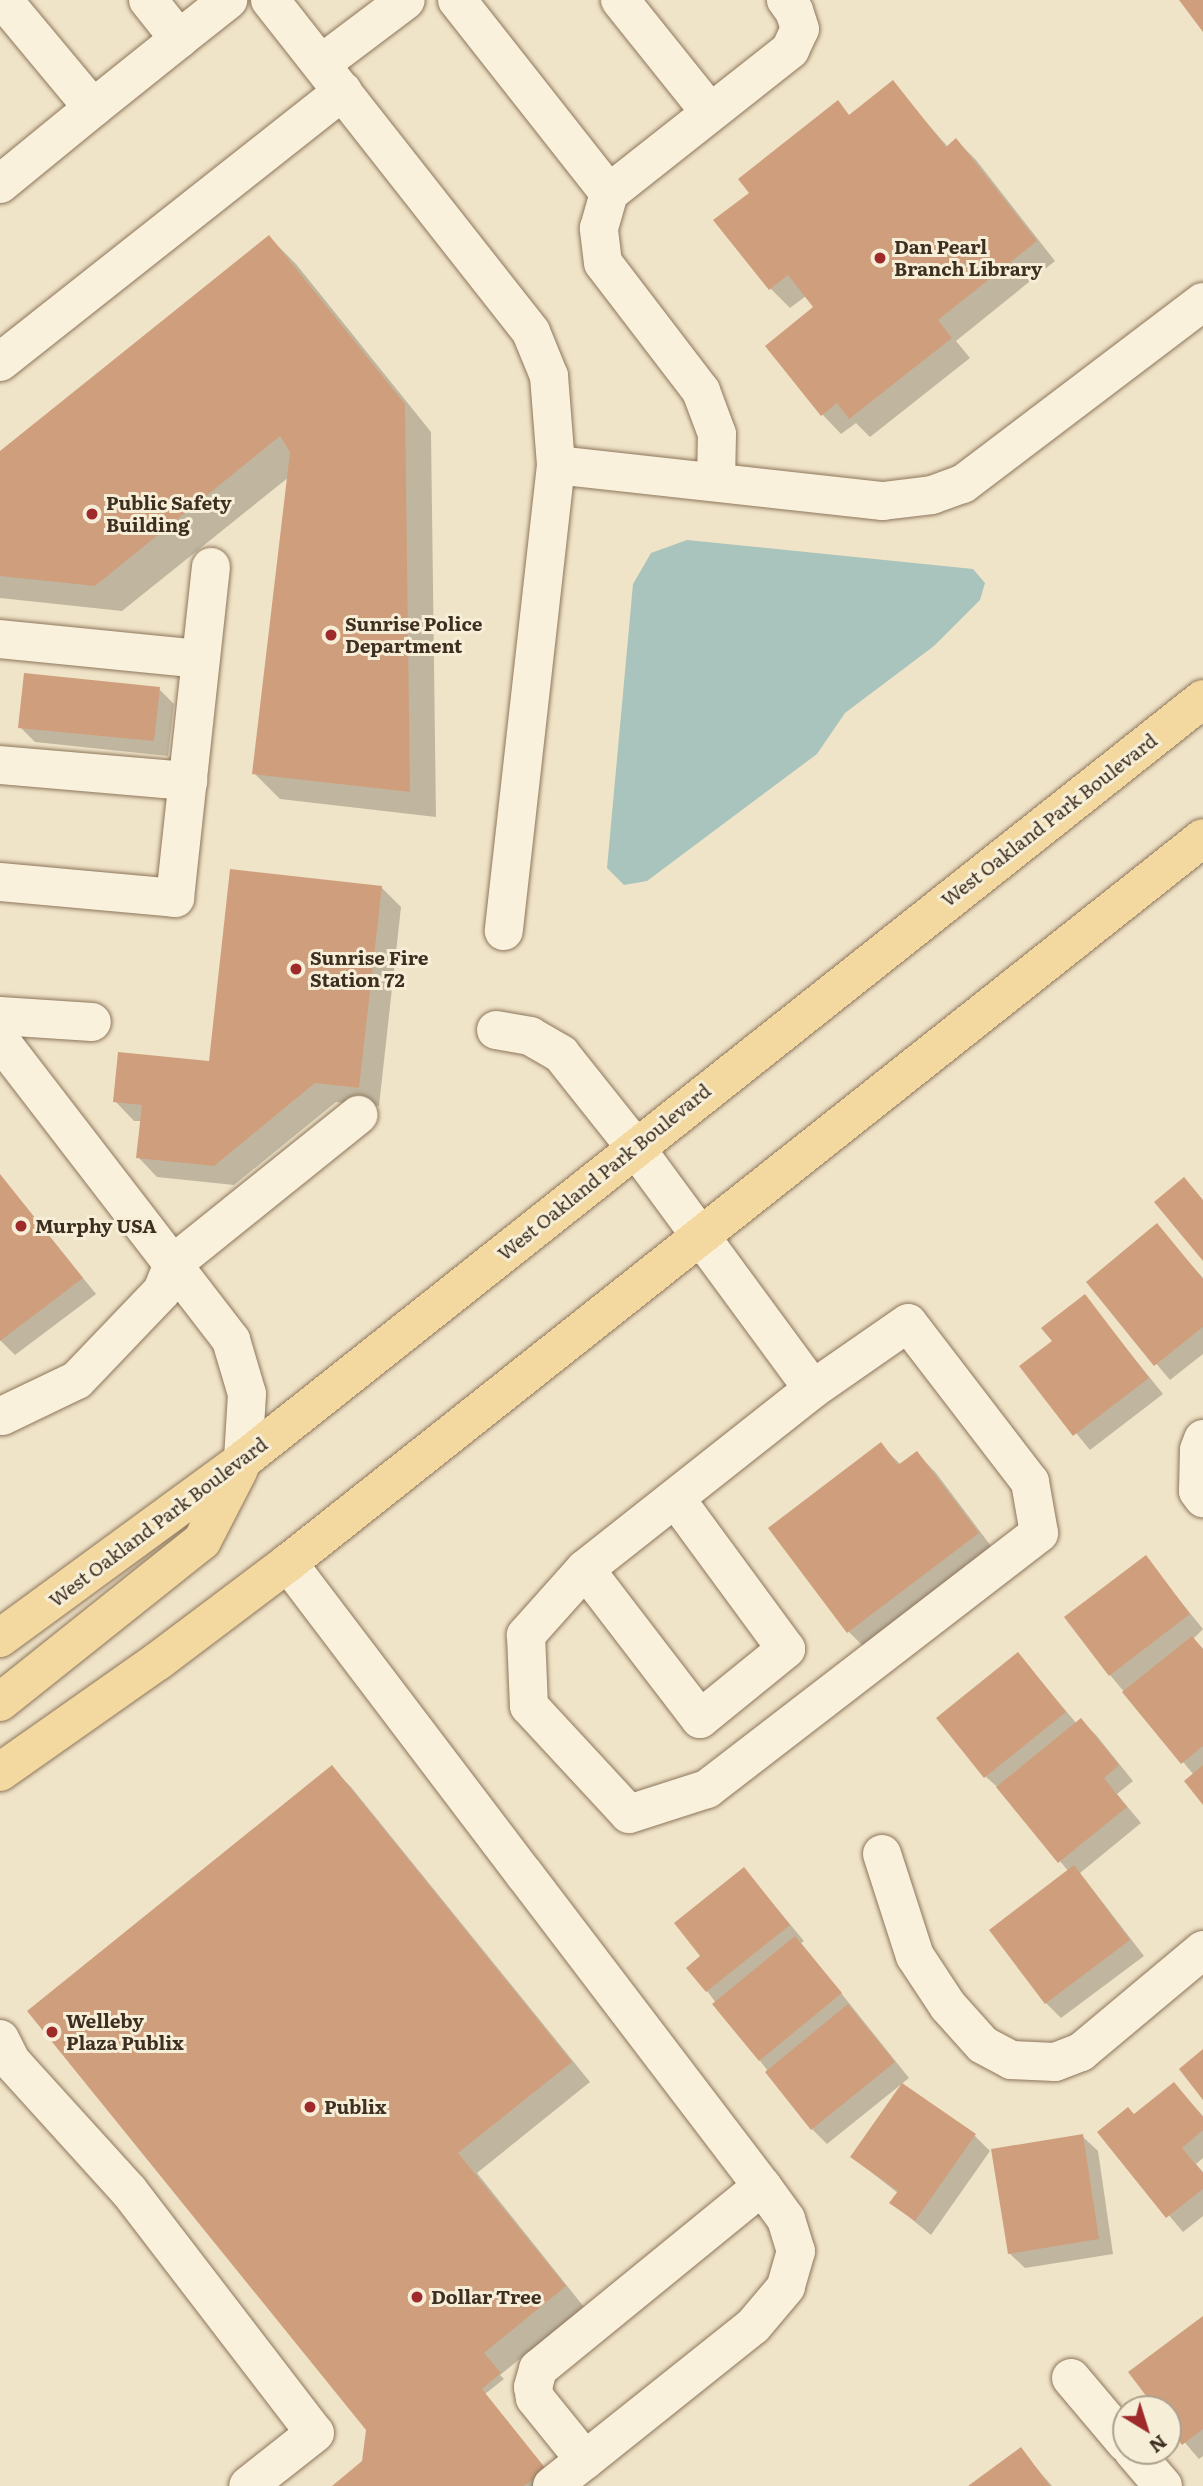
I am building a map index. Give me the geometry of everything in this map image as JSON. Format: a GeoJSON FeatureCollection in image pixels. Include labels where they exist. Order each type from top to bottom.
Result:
{"type":"FeatureCollection","features":[{"type":"Feature","properties":{"kind":"main road","name":"West Oakland Park Boulevard"},"geometry":{"type":"LineString","coordinates":[[0,1638],[243,1461],[635,1147],[1203,699]]}},
{"type":"Feature","properties":{"kind":"main road"},"geometry":{"type":"LineString","coordinates":[[0,1772],[158,1661],[288,1563],[1203,838]]}},
{"type":"Feature","properties":{"kind":"main road"},"geometry":{"type":"LineString","coordinates":[[0,1702],[202,1541],[243,1461]]}},
{"type":"Feature","properties":{"kind":"street"},"geometry":{"type":"LineString","coordinates":[[3,0],[93,108]]}},
{"type":"Feature","properties":{"kind":"street"},"geometry":{"type":"LineString","coordinates":[[148,0],[179,39]]}},
{"type":"Feature","properties":{"kind":"street"},"geometry":{"type":"LineString","coordinates":[[0,184],[228,0]]}},
{"type":"Feature","properties":{"kind":"street"},"geometry":{"type":"LineString","coordinates":[[270,0],[531,332],[549,376],[556,464],[504,931]]}},
{"type":"Feature","properties":{"kind":"street"},"geometry":{"type":"LineString","coordinates":[[0,362],[332,78],[406,0]]}},
{"type":"Feature","properties":{"kind":"street"},"geometry":{"type":"LineString","coordinates":[[457,0],[609,193]]}},
{"type":"Feature","properties":{"kind":"street"},"geometry":{"type":"LineString","coordinates":[[620,0],[709,111]]}},
{"type":"Feature","properties":{"kind":"street"},"geometry":{"type":"LineString","coordinates":[[716,482],[717,434],[701,391],[603,263],[598,228],[609,193],[709,111],[790,50],[800,30],[794,11],[786,0]]}},
{"type":"Feature","properties":{"kind":"street"},"geometry":{"type":"LineString","coordinates":[[556,464],[883,501],[932,495],[963,484],[1201,308]]}},
{"type":"Feature","properties":{"kind":"street"},"geometry":{"type":"LineString","coordinates":[[0,881],[175,898],[211,567]]}},
{"type":"Feature","properties":{"kind":"street"},"geometry":{"type":"LineString","coordinates":[[0,639],[200,659]]}},
{"type":"Feature","properties":{"kind":"street"},"geometry":{"type":"LineString","coordinates":[[0,765],[188,781]]}},
{"type":"Feature","properties":{"kind":"street"},"geometry":{"type":"LineString","coordinates":[[0,1016],[92,1022]]}},
{"type":"Feature","properties":{"kind":"street"},"geometry":{"type":"LineString","coordinates":[[496,1030],[530,1036],[561,1054],[635,1147],[813,1388]]}},
{"type":"Feature","properties":{"kind":"street"},"geometry":{"type":"LineString","coordinates":[[0,1040],[231,1340],[247,1394],[243,1461]]}},
{"type":"Feature","properties":{"kind":"street"},"geometry":{"type":"LineString","coordinates":[[1,1416],[78,1380],[162,1291],[173,1264],[358,1115]]}},
{"type":"Feature","properties":{"kind":"street"},"geometry":{"type":"LineString","coordinates":[[908,1323],[1030,1482],[1039,1533],[707,1789],[629,1814],[529,1706],[526,1635],[585,1569],[813,1388],[908,1323]]}},
{"type":"Feature","properties":{"kind":"street"},"geometry":{"type":"LineString","coordinates":[[1203,1439],[1199,1450],[1198,1490],[1203,1499]]}},
{"type":"Feature","properties":{"kind":"street"},"geometry":{"type":"LineString","coordinates":[[585,1569],[700,1719],[786,1649],[675,1498]]}},
{"type":"Feature","properties":{"kind":"street"},"geometry":{"type":"LineString","coordinates":[[288,1563],[762,2186],[786,2219],[796,2251],[786,2287],[753,2326],[552,2486]]}},
{"type":"Feature","properties":{"kind":"street"},"geometry":{"type":"LineString","coordinates":[[882,1854],[915,1956],[948,2006],[983,2045],[1011,2060],[1055,2062],[1081,2052],[1203,1950]]}},
{"type":"Feature","properties":{"kind":"street"},"geometry":{"type":"LineString","coordinates":[[0,2039],[11,2061],[129,2191],[314,2433],[248,2486]]}},
{"type":"Feature","properties":{"kind":"street"},"geometry":{"type":"LineString","coordinates":[[585,2460],[535,2398],[533,2387],[538,2369],[762,2186]]}},
{"type":"Feature","properties":{"kind":"street"},"geometry":{"type":"LineString","coordinates":[[1071,2378],[1112,2426]]}},
{"type":"Feature","properties":{"kind":"street"},"geometry":{"type":"LineString","coordinates":[[1145,2465],[1163,2486]]}},
{"type":"Feature","properties":{"kind":"water"},"geometry":{"type":"Polygon","coordinates":[[[687,540],[973,569],[985,583],[980,600],[934,646],[845,713],[817,754],[647,881],[624,885],[607,868],[633,584],[651,553],[687,540]]]}},
{"type":"Feature","properties":{"kind":"building"},"geometry":{"type":"Polygon","coordinates":[[[1179,0],[1203,0],[1203,32],[1179,0]]]}},
{"type":"Feature","properties":{"kind":"building","name":"Dan Pearl Branch Library"},"geometry":{"type":"Polygon","coordinates":[[[893,80],[946,147],[956,138],[1037,241],[938,320],[952,338],[849,419],[837,403],[821,416],[765,346],[813,307],[788,275],[769,290],[713,220],[749,193],[738,179],[838,100],[849,115],[893,80]]]}},
{"type":"Feature","properties":{"kind":"building","name":"Public Safety Building"},"geometry":{"type":"Polygon","coordinates":[[[269,235],[405,404],[410,792],[252,774],[290,452],[280,436],[95,586],[0,576],[0,451],[269,235]]]}},
{"type":"Feature","properties":{"kind":"building"},"geometry":{"type":"Polygon","coordinates":[[[24,673],[160,687],[154,741],[18,728],[24,673]]]}},
{"type":"Feature","properties":{"kind":"building","name":"Sunrise Fire Station 72"},"geometry":{"type":"Polygon","coordinates":[[[230,869],[382,886],[359,1088],[315,1083],[214,1166],[136,1158],[142,1105],[113,1102],[118,1052],[209,1061],[230,869]]]}},
{"type":"Feature","properties":{"kind":"building","name":"Murphy USA"},"geometry":{"type":"Polygon","coordinates":[[[0,1174],[83,1278],[0,1341],[0,1174]]]}},
{"type":"Feature","properties":{"kind":"building"},"geometry":{"type":"Polygon","coordinates":[[[1184,1177],[1203,1200],[1203,1261],[1154,1202],[1184,1177]]]}},
{"type":"Feature","properties":{"kind":"building"},"geometry":{"type":"Polygon","coordinates":[[[1157,1223],[1203,1279],[1203,1327],[1154,1366],[1086,1282],[1157,1223]]]}},
{"type":"Feature","properties":{"kind":"building"},"geometry":{"type":"Polygon","coordinates":[[[1085,1294],[1149,1378],[1073,1436],[1019,1366],[1052,1341],[1041,1328],[1085,1294]]]}},
{"type":"Feature","properties":{"kind":"building"},"geometry":{"type":"Polygon","coordinates":[[[881,1442],[898,1465],[917,1451],[979,1533],[847,1633],[768,1528],[881,1442]]]}},
{"type":"Feature","properties":{"kind":"building"},"geometry":{"type":"Polygon","coordinates":[[[1146,1555],[1190,1614],[1109,1676],[1064,1617],[1146,1555]]]}},
{"type":"Feature","properties":{"kind":"building"},"geometry":{"type":"Polygon","coordinates":[[[1192,1636],[1203,1649],[1203,1746],[1181,1764],[1122,1692],[1192,1636]]]}},
{"type":"Feature","properties":{"kind":"building"},"geometry":{"type":"Polygon","coordinates":[[[1018,1652],[1066,1712],[984,1778],[936,1718],[1018,1652]]]}},
{"type":"Feature","properties":{"kind":"building"},"geometry":{"type":"Polygon","coordinates":[[[1081,1718],[1119,1765],[1104,1778],[1127,1807],[1058,1863],[996,1787],[1081,1718]]]}},
{"type":"Feature","properties":{"kind":"building","name":"Publix"},"geometry":{"type":"Polygon","coordinates":[[[332,1765],[572,2062],[458,2153],[566,2286],[484,2353],[501,2373],[482,2389],[546,2469],[524,2486],[332,2486],[362,2461],[366,2430],[27,2011],[332,1765]]]}},
{"type":"Feature","properties":{"kind":"building"},"geometry":{"type":"Polygon","coordinates":[[[1203,1765],[1203,1805],[1184,1781],[1203,1765]]]}},
{"type":"Feature","properties":{"kind":"building"},"geometry":{"type":"Polygon","coordinates":[[[1074,1865],[1130,1940],[1045,2004],[989,1930],[1074,1865]]]}},
{"type":"Feature","properties":{"kind":"building"},"geometry":{"type":"Polygon","coordinates":[[[744,1867],[790,1925],[706,1992],[686,1968],[700,1956],[674,1923],[744,1867]]]}},
{"type":"Feature","properties":{"kind":"building"},"geometry":{"type":"Polygon","coordinates":[[[795,1936],[842,1993],[759,2061],[712,2004],[795,1936]]]}},
{"type":"Feature","properties":{"kind":"building"},"geometry":{"type":"Polygon","coordinates":[[[848,2004],[895,2062],[811,2130],[765,2072],[848,2004]]]}},
{"type":"Feature","properties":{"kind":"building"},"geometry":{"type":"Polygon","coordinates":[[[1203,2049],[1203,2100],[1179,2069],[1203,2049]]]}},
{"type":"Feature","properties":{"kind":"building"},"geometry":{"type":"Polygon","coordinates":[[[1174,2082],[1203,2117],[1203,2130],[1182,2148],[1203,2173],[1203,2189],[1166,2218],[1097,2132],[1128,2107],[1134,2114],[1174,2082]]]}},
{"type":"Feature","properties":{"kind":"building"},"geometry":{"type":"Polygon","coordinates":[[[902,2083],[976,2134],[915,2221],[889,2203],[898,2191],[850,2157],[902,2083]]]}},
{"type":"Feature","properties":{"kind":"building"},"geometry":{"type":"Polygon","coordinates":[[[1083,2134],[1099,2239],[1008,2254],[991,2149],[1083,2134]]]}},
{"type":"Feature","properties":{"kind":"building"},"geometry":{"type":"Polygon","coordinates":[[[1203,2316],[1203,2429],[1182,2445],[1182,2395],[1145,2395],[1128,2372],[1203,2316]]]}},
{"type":"Feature","properties":{"kind":"building"},"geometry":{"type":"Polygon","coordinates":[[[1021,2447],[1050,2486],[968,2486],[1021,2447]]]}},
{"type":"Feature","properties":{"kind":"place","name":"Dan Pearl Branch Library"},"geometry":{"type":"Point","coordinates":[880,258]}},
{"type":"Feature","properties":{"kind":"place","name":"Public Safety Building"},"geometry":{"type":"Point","coordinates":[92,514]}},
{"type":"Feature","properties":{"kind":"place","name":"Sunrise Police Department"},"geometry":{"type":"Point","coordinates":[331,635]}},
{"type":"Feature","properties":{"kind":"place","name":"Sunrise Fire Station 72"},"geometry":{"type":"Point","coordinates":[296,969]}},
{"type":"Feature","properties":{"kind":"place","name":"Murphy USA"},"geometry":{"type":"Point","coordinates":[21,1226]}},
{"type":"Feature","properties":{"kind":"place","name":"Welleby Plaza Publix"},"geometry":{"type":"Point","coordinates":[52,2032]}},
{"type":"Feature","properties":{"kind":"place","name":"Publix"},"geometry":{"type":"Point","coordinates":[310,2107]}},
{"type":"Feature","properties":{"kind":"place","name":"Dollar Tree"},"geometry":{"type":"Point","coordinates":[417,2297]}}]}
